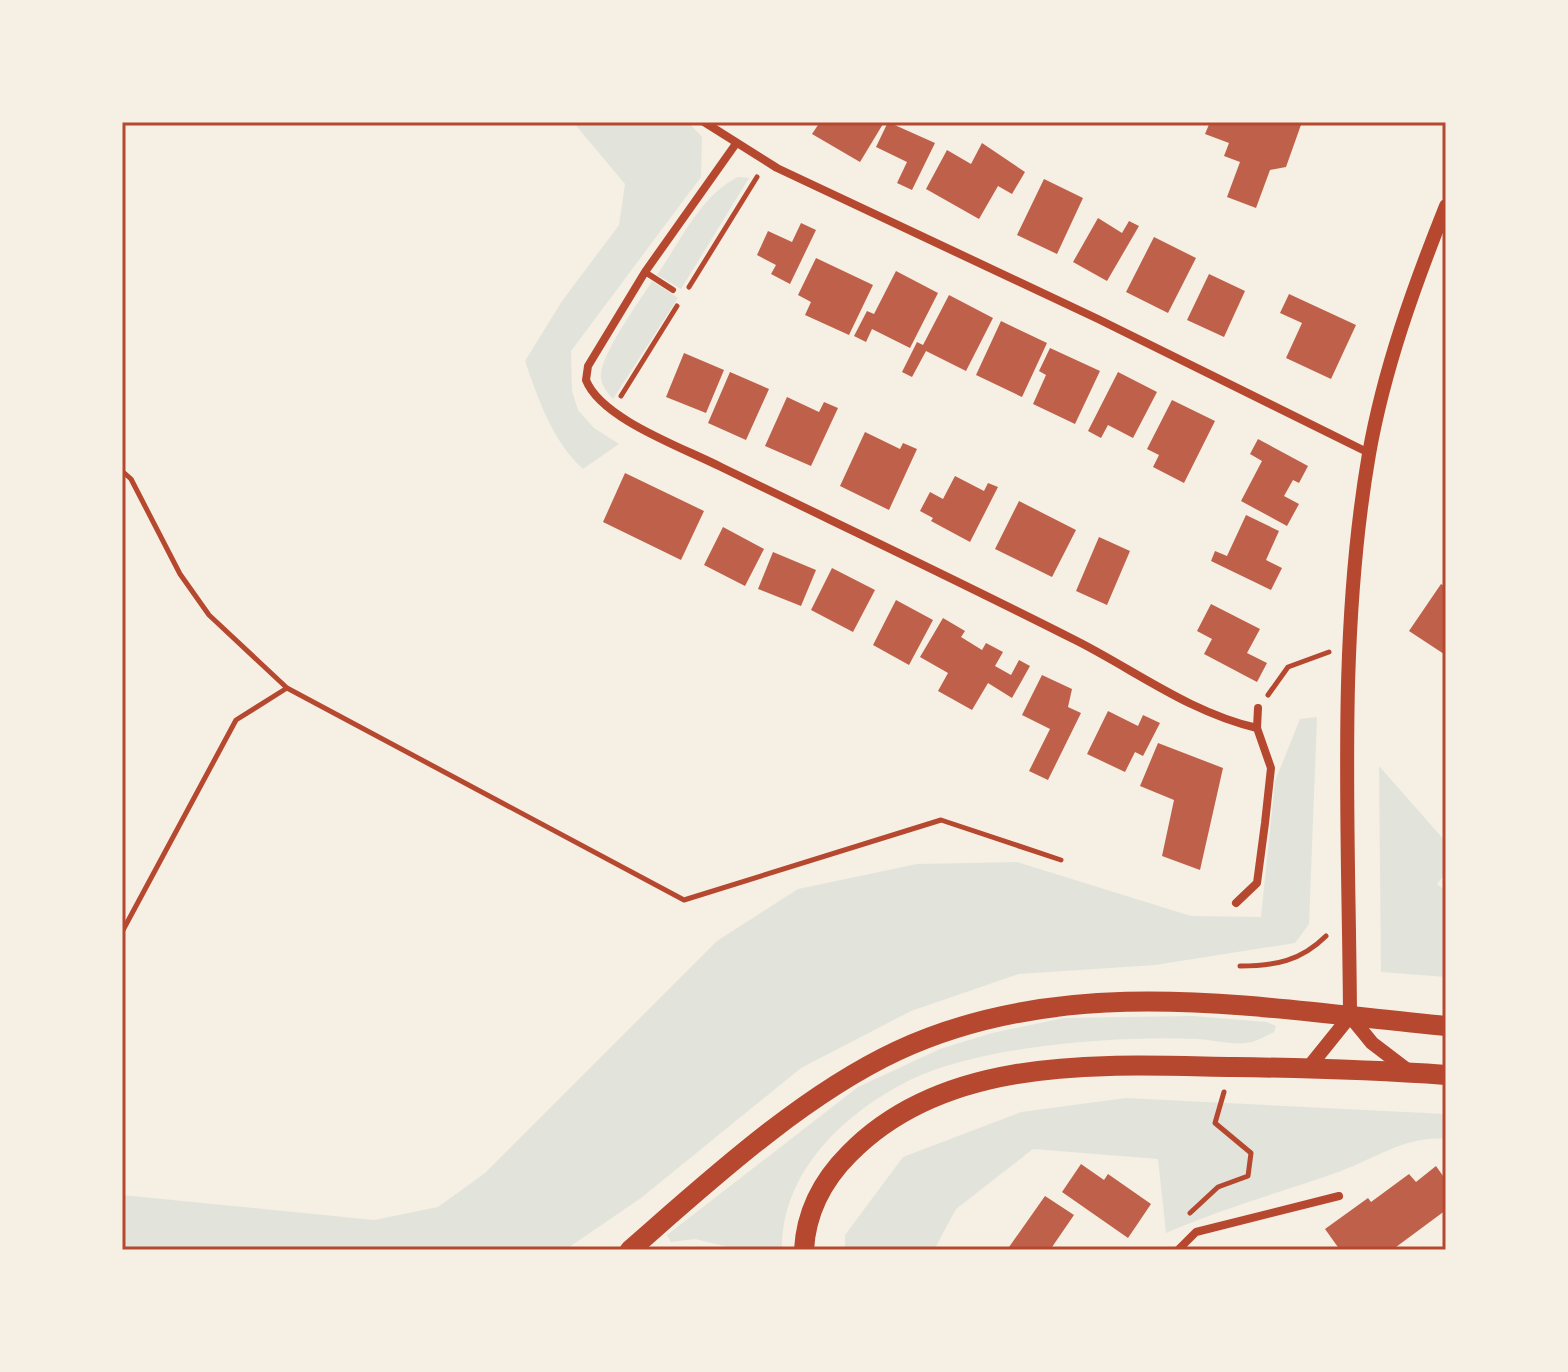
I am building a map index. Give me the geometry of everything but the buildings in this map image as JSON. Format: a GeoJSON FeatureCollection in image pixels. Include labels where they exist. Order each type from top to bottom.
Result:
{"type":"FeatureCollection","features":[{"type":"Feature","properties":{"kind":"main road"},"geometry":{"type":"LineString","coordinates":[[630,1250],[733,1164],[834,1087],[895,1052],[957,1027],[1010,1013],[1077,1003],[1154,1000],[1205,1001],[1446,1026]]}},
{"type":"Feature","properties":{"kind":"main road"},"geometry":{"type":"LineString","coordinates":[[804,1250],[810,1211],[840,1162],[865,1137],[912,1108],[970,1085],[1078,1066],[1309,1067],[1446,1075]]}},
{"type":"Feature","properties":{"kind":"street"},"geometry":{"type":"LineString","coordinates":[[704,122],[735,145],[1369,453]]}},
{"type":"Feature","properties":{"kind":"street"},"geometry":{"type":"LineString","coordinates":[[735,145],[645,272],[588,366],[586,380],[599,402],[686,449],[1080,642],[1156,686],[1233,723],[1257,728]]}},
{"type":"Feature","properties":{"kind":"street"},"geometry":{"type":"LineString","coordinates":[[1410,1072],[1372,1043],[1350,1016],[1349,645],[1352,588],[1369,453],[1400,330],[1446,206]]}},
{"type":"Feature","properties":{"kind":"street"},"geometry":{"type":"LineString","coordinates":[[1236,903],[1257,883],[1265,823],[1271,768],[1257,728],[1258,708]]}},
{"type":"Feature","properties":{"kind":"street"},"geometry":{"type":"LineString","coordinates":[[1309,1067],[1350,1016]]}},
{"type":"Feature","properties":{"kind":"street"},"geometry":{"type":"LineString","coordinates":[[1178,1250],[1196,1232],[1339,1196]]}},
{"type":"Feature","properties":{"kind":"lane"},"geometry":{"type":"LineString","coordinates":[[645,272],[673,290]]}},
{"type":"Feature","properties":{"kind":"path"},"geometry":{"type":"LineString","coordinates":[[122,471],[131,479],[180,574],[209,615],[287,688],[684,900],[941,820],[1061,860]]}},
{"type":"Feature","properties":{"kind":"path"},"geometry":{"type":"LineString","coordinates":[[1258,708],[1288,667],[1349,645]]}},
{"type":"Feature","properties":{"kind":"path"},"geometry":{"type":"LineString","coordinates":[[122,932],[236,720],[287,688]]}},
{"type":"Feature","properties":{"kind":"path"},"geometry":{"type":"LineString","coordinates":[[1240,966],[1277,966],[1313,949],[1349,913]]}},
{"type":"Feature","properties":{"kind":"path"},"geometry":{"type":"LineString","coordinates":[[1186,1218],[1218,1187],[1248,1176],[1251,1153],[1215,1123],[1225,1090]]}},
{"type":"Feature","properties":{"kind":"shaded area"},"geometry":{"type":"Polygon","coordinates":[[[573,122],[688,122],[702,137],[701,177],[571,351],[572,391],[578,410],[594,428],[619,444],[583,469],[555,433],[525,361],[562,301],[619,225],[625,184],[573,122]]]}},
{"type":"Feature","properties":{"kind":"shaded area"},"geometry":{"type":"Polygon","coordinates":[[[738,177],[749,178],[681,289],[657,275],[702,207],[738,177]]]}},
{"type":"Feature","properties":{"kind":"shaded area"},"geometry":{"type":"Polygon","coordinates":[[[652,281],[678,298],[613,399],[602,384],[602,368],[613,343],[652,281]]]}},
{"type":"Feature","properties":{"kind":"shaded area"},"geometry":{"type":"Polygon","coordinates":[[[1317,717],[1309,924],[1295,943],[1155,965],[1019,974],[911,1011],[801,1068],[641,1198],[565,1250],[122,1250],[122,1195],[374,1220],[438,1207],[485,1173],[717,941],[798,889],[917,864],[1017,862],[1191,916],[1261,917],[1275,781],[1300,719],[1317,717]]]}},
{"type":"Feature","properties":{"kind":"shaded area"},"geometry":{"type":"Polygon","coordinates":[[[1379,766],[1446,842],[1446,873],[1437,884],[1446,891],[1446,977],[1381,972],[1379,766]]]}},
{"type":"Feature","properties":{"kind":"shaded area"},"geometry":{"type":"Polygon","coordinates":[[[1193,1016],[1267,1022],[1276,1026],[1274,1032],[1246,1043],[1164,1038],[1077,1042],[988,1055],[933,1070],[910,1080],[862,1110],[821,1148],[792,1195],[782,1250],[741,1250],[695,1239],[671,1242],[667,1235],[858,1087],[940,1049],[992,1033],[1064,1018],[1193,1016]]]}},
{"type":"Feature","properties":{"kind":"shaded area"},"geometry":{"type":"Polygon","coordinates":[[[1126,1098],[1446,1114],[1446,1139],[1405,1144],[1341,1171],[1166,1233],[1158,1159],[1033,1149],[956,1209],[934,1250],[845,1250],[845,1235],[903,1157],[1021,1112],[1126,1098]]]}}]}
